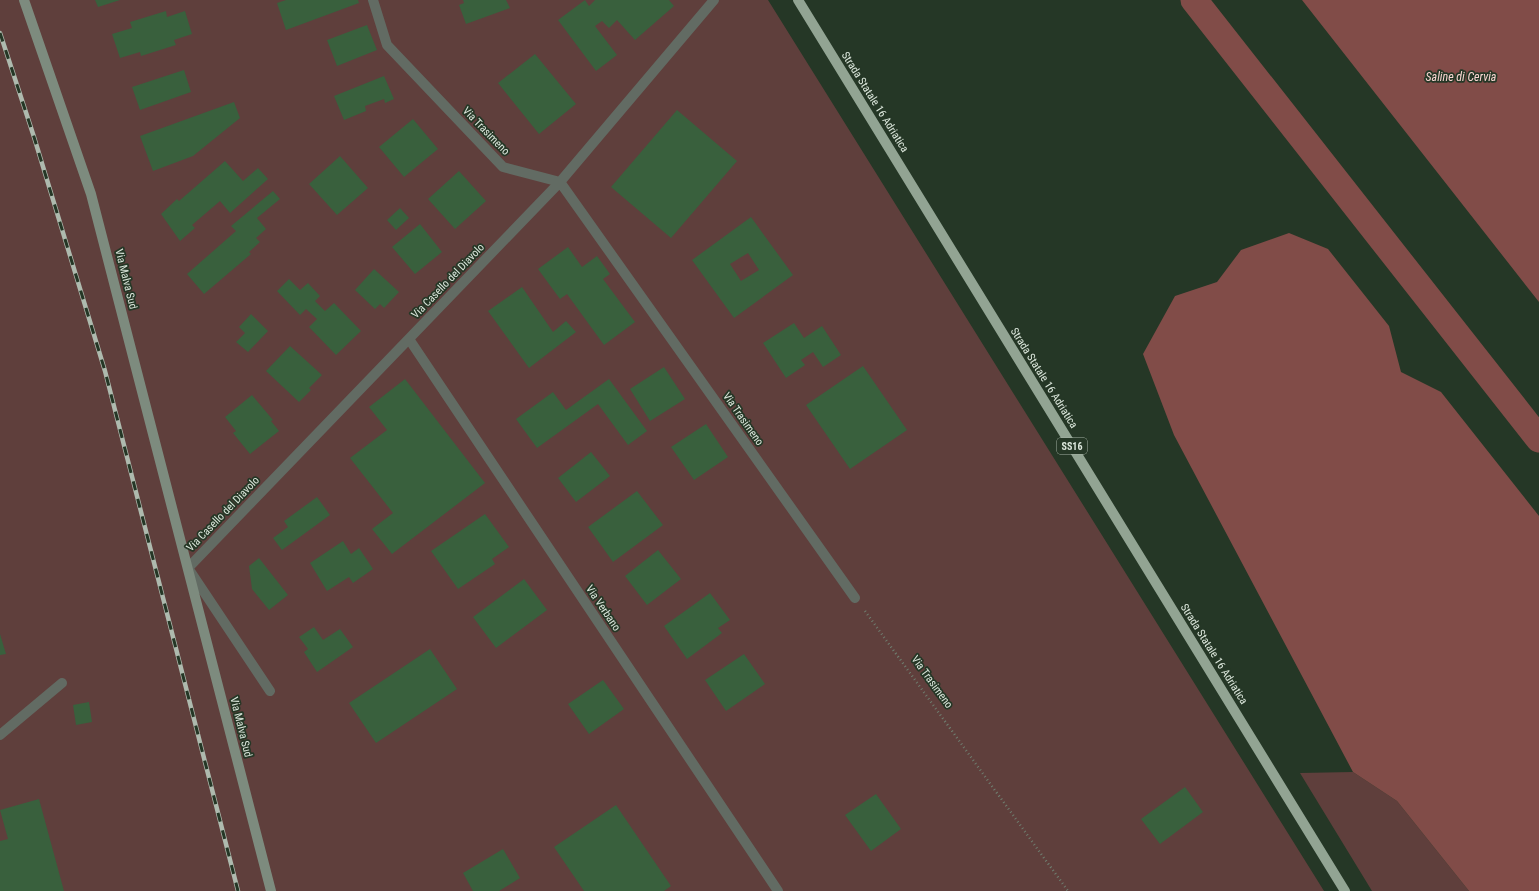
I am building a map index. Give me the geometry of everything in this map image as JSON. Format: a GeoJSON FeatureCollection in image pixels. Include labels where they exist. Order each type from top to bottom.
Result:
{"type":"FeatureCollection","features":[{"type":"Feature","properties":{"kind":"main road","name":"Strada Statale 16 Adriatica"},"geometry":{"type":"LineString","coordinates":[[798,0],[1345,891]]}},
{"type":"Feature","properties":{"kind":"street","name":"Via Malva Sud"},"geometry":{"type":"LineString","coordinates":[[24,0],[91,194],[271,891]]}},
{"type":"Feature","properties":{"kind":"street","name":"Via Trasimeno"},"geometry":{"type":"LineString","coordinates":[[373,0],[387,45],[503,167],[560,182],[855,598]]}},
{"type":"Feature","properties":{"kind":"street","name":"Via Casello del Diavolo"},"geometry":{"type":"LineString","coordinates":[[188,568],[560,182],[714,0]]}},
{"type":"Feature","properties":{"kind":"street","name":"Via Verbano"},"geometry":{"type":"LineString","coordinates":[[409,339],[778,891]]}},
{"type":"Feature","properties":{"kind":"street","name":"Via Malva Sud"},"geometry":{"type":"LineString","coordinates":[[188,568],[270,691]]}},
{"type":"Feature","properties":{"kind":"street"},"geometry":{"type":"LineString","coordinates":[[0,735],[62,683]]}},
{"type":"Feature","properties":{"kind":"path","name":"Via Trasimeno"},"geometry":{"type":"LineString","coordinates":[[855,598],[1068,891]]}},
{"type":"Feature","properties":{"kind":"shaded area"},"geometry":{"type":"Polygon","coordinates":[[[0,0],[768,0],[1324,891],[0,891],[0,0]]]}},
{"type":"Feature","properties":{"kind":"shaded area"},"geometry":{"type":"Polygon","coordinates":[[[1353,772],[1397,801],[1469,891],[1372,891],[1300,773],[1353,772]]]}},
{"type":"Feature","properties":{"kind":"water","name":"Saline di Cervia"},"geometry":{"type":"Polygon","coordinates":[[[1302,0],[1539,0],[1539,302],[1302,0]]]}},
{"type":"Feature","properties":{"kind":"water"},"geometry":{"type":"Polygon","coordinates":[[[1289,233],[1328,249],[1389,326],[1401,372],[1441,392],[1539,516],[1539,891],[1469,891],[1397,801],[1353,772],[1174,435],[1143,354],[1175,296],[1217,282],[1241,250],[1289,233]]]}},
{"type":"Feature","properties":{"kind":"building"},"geometry":{"type":"Polygon","coordinates":[[[95,0],[120,0],[98,7],[95,0]]]}},
{"type":"Feature","properties":{"kind":"building"},"geometry":{"type":"Polygon","coordinates":[[[286,0],[358,0],[359,3],[286,30],[277,3],[286,0]]]}},
{"type":"Feature","properties":{"kind":"building"},"geometry":{"type":"Polygon","coordinates":[[[463,0],[506,0],[510,8],[466,24],[459,5],[464,3],[463,0]]]}},
{"type":"Feature","properties":{"kind":"building"},"geometry":{"type":"Polygon","coordinates":[[[585,0],[589,6],[595,0],[669,0],[674,6],[635,40],[617,20],[609,28],[602,21],[595,26],[617,55],[596,71],[558,20],[585,0]]]}},
{"type":"Feature","properties":{"kind":"building"},"geometry":{"type":"Polygon","coordinates":[[[166,11],[167,17],[185,11],[192,34],[174,40],[176,45],[141,56],[140,52],[120,58],[112,34],[132,28],[130,22],[166,11]]]}},
{"type":"Feature","properties":{"kind":"building"},"geometry":{"type":"Polygon","coordinates":[[[367,25],[377,50],[337,66],[327,40],[367,25]]]}},
{"type":"Feature","properties":{"kind":"building"},"geometry":{"type":"Polygon","coordinates":[[[535,54],[576,104],[539,134],[498,83],[535,54]]]}},
{"type":"Feature","properties":{"kind":"building"},"geometry":{"type":"Polygon","coordinates":[[[184,70],[191,92],[140,110],[132,87],[184,70]]]}},
{"type":"Feature","properties":{"kind":"building"},"geometry":{"type":"Polygon","coordinates":[[[384,76],[394,99],[385,103],[384,99],[365,106],[366,111],[344,120],[334,96],[384,76]]]}},
{"type":"Feature","properties":{"kind":"building"},"geometry":{"type":"Polygon","coordinates":[[[234,102],[240,118],[193,156],[153,171],[140,136],[234,102]]]}},
{"type":"Feature","properties":{"kind":"building"},"geometry":{"type":"Polygon","coordinates":[[[677,110],[737,161],[671,238],[611,187],[677,110]]]}},
{"type":"Feature","properties":{"kind":"building"},"geometry":{"type":"Polygon","coordinates":[[[413,119],[438,149],[404,177],[379,147],[413,119]]]}},
{"type":"Feature","properties":{"kind":"building"},"geometry":{"type":"Polygon","coordinates":[[[340,156],[368,188],[337,215],[309,184],[340,156]]]}},
{"type":"Feature","properties":{"kind":"building"},"geometry":{"type":"Polygon","coordinates":[[[225,161],[243,181],[258,168],[268,179],[230,213],[220,201],[192,225],[195,228],[180,241],[161,214],[177,199],[179,201],[225,161]]]}},
{"type":"Feature","properties":{"kind":"building"},"geometry":{"type":"Polygon","coordinates":[[[459,171],[486,201],[455,229],[428,199],[459,171]]]}},
{"type":"Feature","properties":{"kind":"building"},"geometry":{"type":"Polygon","coordinates":[[[273,191],[280,199],[257,218],[266,229],[256,238],[260,242],[249,252],[251,254],[204,294],[187,274],[236,231],[231,226],[273,191]]]}},
{"type":"Feature","properties":{"kind":"building"},"geometry":{"type":"Polygon","coordinates":[[[400,208],[409,218],[396,230],[387,220],[400,208]]]}},
{"type":"Feature","properties":{"kind":"building"},"geometry":{"type":"Polygon","coordinates":[[[751,217],[793,275],[734,318],[692,260],[751,217]],[[748,253],[730,264],[741,281],[759,270],[748,253]]]}},
{"type":"Feature","properties":{"kind":"building"},"geometry":{"type":"Polygon","coordinates":[[[420,224],[442,252],[415,274],[392,247],[420,224]]]}},
{"type":"Feature","properties":{"kind":"building"},"geometry":{"type":"Polygon","coordinates":[[[568,247],[582,267],[597,256],[610,274],[603,279],[635,322],[604,345],[567,294],[560,299],[538,269],[568,247]]]}},
{"type":"Feature","properties":{"kind":"building"},"geometry":{"type":"Polygon","coordinates":[[[374,269],[399,292],[384,308],[380,304],[375,309],[355,290],[374,269]]]}},
{"type":"Feature","properties":{"kind":"building"},"geometry":{"type":"Polygon","coordinates":[[[289,279],[300,290],[308,283],[320,296],[315,301],[325,311],[334,303],[361,331],[336,355],[309,327],[317,319],[306,309],[300,315],[277,291],[289,279]]]}},
{"type":"Feature","properties":{"kind":"building"},"geometry":{"type":"Polygon","coordinates":[[[522,287],[553,332],[566,321],[576,332],[529,368],[488,311],[522,287]]]}},
{"type":"Feature","properties":{"kind":"building"},"geometry":{"type":"Polygon","coordinates":[[[251,314],[268,331],[248,352],[236,342],[245,333],[239,327],[251,314]]]}},
{"type":"Feature","properties":{"kind":"building"},"geometry":{"type":"Polygon","coordinates":[[[794,323],[804,338],[822,326],[841,355],[823,367],[813,352],[801,360],[805,365],[786,378],[763,343],[794,323]]]}},
{"type":"Feature","properties":{"kind":"building"},"geometry":{"type":"Polygon","coordinates":[[[290,346],[322,375],[309,388],[311,390],[299,402],[266,371],[290,346]]]}},
{"type":"Feature","properties":{"kind":"building"},"geometry":{"type":"Polygon","coordinates":[[[863,366],[907,430],[850,469],[806,405],[863,366]]]}},
{"type":"Feature","properties":{"kind":"building"},"geometry":{"type":"Polygon","coordinates":[[[664,367],[685,399],[650,421],[630,389],[664,367]]]}},
{"type":"Feature","properties":{"kind":"building"},"geometry":{"type":"Polygon","coordinates":[[[405,379],[485,483],[392,554],[372,529],[393,513],[350,458],[387,430],[369,407],[405,379]]]}},
{"type":"Feature","properties":{"kind":"building"},"geometry":{"type":"Polygon","coordinates":[[[609,379],[647,431],[628,445],[598,404],[537,448],[516,419],[553,392],[566,410],[609,379]]]}},
{"type":"Feature","properties":{"kind":"building"},"geometry":{"type":"Polygon","coordinates":[[[252,395],[273,420],[271,421],[279,431],[250,454],[233,433],[236,431],[225,417],[252,395]]]}},
{"type":"Feature","properties":{"kind":"building"},"geometry":{"type":"Polygon","coordinates":[[[706,424],[728,457],[694,480],[671,447],[706,424]]]}},
{"type":"Feature","properties":{"kind":"building"},"geometry":{"type":"Polygon","coordinates":[[[591,452],[610,476],[576,502],[558,478],[591,452]]]}},
{"type":"Feature","properties":{"kind":"building"},"geometry":{"type":"Polygon","coordinates":[[[637,491],[663,525],[613,562],[588,527],[637,491]]]}},
{"type":"Feature","properties":{"kind":"building"},"geometry":{"type":"Polygon","coordinates":[[[317,497],[330,515],[282,550],[273,538],[288,527],[284,521],[317,497]]]}},
{"type":"Feature","properties":{"kind":"building"},"geometry":{"type":"Polygon","coordinates":[[[485,514],[509,547],[492,559],[495,564],[458,589],[431,551],[485,514]]]}},
{"type":"Feature","properties":{"kind":"building"},"geometry":{"type":"Polygon","coordinates":[[[343,541],[351,554],[359,548],[373,569],[353,583],[349,577],[327,591],[310,563],[343,541]]]}},
{"type":"Feature","properties":{"kind":"building"},"geometry":{"type":"Polygon","coordinates":[[[658,550],[681,579],[647,605],[625,576],[658,550]]]}},
{"type":"Feature","properties":{"kind":"building"},"geometry":{"type":"Polygon","coordinates":[[[259,558],[288,595],[269,610],[252,589],[249,566],[259,558]]]}},
{"type":"Feature","properties":{"kind":"building"},"geometry":{"type":"Polygon","coordinates":[[[524,579],[547,610],[496,648],[473,617],[524,579]]]}},
{"type":"Feature","properties":{"kind":"building"},"geometry":{"type":"Polygon","coordinates":[[[710,593],[730,620],[718,628],[722,633],[687,659],[664,626],[710,593]]]}},
{"type":"Feature","properties":{"kind":"building"},"geometry":{"type":"Polygon","coordinates":[[[314,627],[323,640],[340,629],[353,647],[317,672],[304,652],[308,649],[299,637],[314,627]]]}},
{"type":"Feature","properties":{"kind":"building"},"geometry":{"type":"Polygon","coordinates":[[[0,634],[6,654],[0,655],[0,634]]]}},
{"type":"Feature","properties":{"kind":"building"},"geometry":{"type":"Polygon","coordinates":[[[430,649],[457,689],[376,743],[349,703],[430,649]]]}},
{"type":"Feature","properties":{"kind":"building"},"geometry":{"type":"Polygon","coordinates":[[[744,654],[765,684],[726,711],[705,680],[744,654]]]}},
{"type":"Feature","properties":{"kind":"building"},"geometry":{"type":"Polygon","coordinates":[[[603,680],[624,709],[589,734],[568,704],[603,680]]]}},
{"type":"Feature","properties":{"kind":"building"},"geometry":{"type":"Polygon","coordinates":[[[89,702],[92,722],[76,725],[73,705],[89,702]]]}},
{"type":"Feature","properties":{"kind":"building"},"geometry":{"type":"Polygon","coordinates":[[[1185,787],[1203,812],[1160,844],[1141,819],[1185,787]]]}},
{"type":"Feature","properties":{"kind":"building"},"geometry":{"type":"Polygon","coordinates":[[[876,794],[901,829],[871,851],[845,815],[876,794]]]}},
{"type":"Feature","properties":{"kind":"building"},"geometry":{"type":"Polygon","coordinates":[[[39,799],[64,891],[0,891],[0,841],[8,839],[0,810],[39,799]]]}},
{"type":"Feature","properties":{"kind":"building"},"geometry":{"type":"Polygon","coordinates":[[[616,805],[671,886],[664,891],[584,891],[554,847],[616,805]]]}},
{"type":"Feature","properties":{"kind":"building"},"geometry":{"type":"Polygon","coordinates":[[[503,849],[520,878],[499,891],[473,891],[463,873],[503,849]]]}},
{"type":"Feature","properties":{"kind":"waterway"},"geometry":{"type":"LineString","coordinates":[[1194,0],[1539,439]]}},
{"type":"Feature","properties":{"kind":"railway"},"geometry":{"type":"LineString","coordinates":[[0,33],[34,137],[105,371],[238,891]]}}]}
